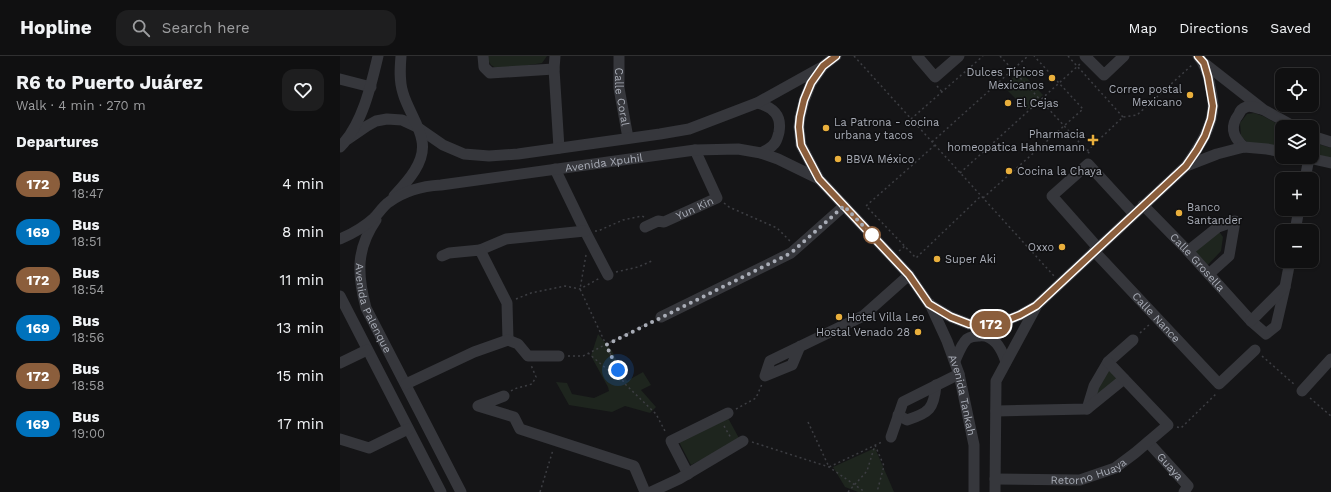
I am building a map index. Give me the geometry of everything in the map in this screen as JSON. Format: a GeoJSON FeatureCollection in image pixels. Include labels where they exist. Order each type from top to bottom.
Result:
{"type":"FeatureCollection","features":[{"type":"Feature","properties":{"kind":"street"},"geometry":{"type":"LineString","coordinates":[[344,143],[365,104],[371,87],[378,56]]}},
{"type":"Feature","properties":{"kind":"street","name":"Avenida Palenque"},"geometry":{"type":"LineString","coordinates":[[401,56],[400,77],[403,93],[422,141],[422,152],[418,164],[408,181],[388,202],[370,229],[361,258],[359,272],[361,289],[366,308],[462,492]]}},
{"type":"Feature","properties":{"kind":"street"},"geometry":{"type":"LineString","coordinates":[[483,56],[484,67],[490,73],[554,69]]}},
{"type":"Feature","properties":{"kind":"street"},"geometry":{"type":"LineString","coordinates":[[555,56],[554,69],[560,148]]}},
{"type":"Feature","properties":{"kind":"street","name":"Calle Coral"},"geometry":{"type":"LineString","coordinates":[[620,56],[619,88],[628,138]]}},
{"type":"Feature","properties":{"kind":"street"},"geometry":{"type":"LineString","coordinates":[[917,56],[934,76],[959,56]]}},
{"type":"Feature","properties":{"kind":"street"},"geometry":{"type":"LineString","coordinates":[[1086,57],[1104,75],[1124,56]]}},
{"type":"Feature","properties":{"kind":"street"},"geometry":{"type":"LineString","coordinates":[[1201,58],[1264,110],[1282,120]]}},
{"type":"Feature","properties":{"kind":"street"},"geometry":{"type":"LineString","coordinates":[[929,304],[951,317],[969,324],[987,325],[1005,321],[1036,306],[1186,166],[1205,136],[1211,119],[1213,106],[1208,77],[1201,58]]}},
{"type":"Feature","properties":{"kind":"street"},"geometry":{"type":"LineString","coordinates":[[819,179],[801,145],[799,127],[804,100],[811,83],[828,60]]}},
{"type":"Feature","properties":{"kind":"street","name":"Avenida Xpuhil"},"geometry":{"type":"LineString","coordinates":[[344,143],[367,126],[376,121],[387,119],[402,120],[417,127],[443,145],[464,154],[489,156],[560,148],[689,129],[757,102],[828,60]]}},
{"type":"Feature","properties":{"kind":"street"},"geometry":{"type":"LineString","coordinates":[[340,79],[371,87]]}},
{"type":"Feature","properties":{"kind":"street"},"geometry":{"type":"LineString","coordinates":[[757,102],[767,105],[773,110],[778,116],[780,125],[778,137],[774,145],[761,153]]}},
{"type":"Feature","properties":{"kind":"street"},"geometry":{"type":"LineString","coordinates":[[1244,147],[1234,135],[1233,127],[1236,118],[1240,111],[1246,107],[1264,110]]}},
{"type":"Feature","properties":{"kind":"street"},"geometry":{"type":"LineString","coordinates":[[1319,138],[1331,142]]}},
{"type":"Feature","properties":{"kind":"street"},"geometry":{"type":"LineString","coordinates":[[1186,166],[1217,154],[1244,147],[1275,151]]}},
{"type":"Feature","properties":{"kind":"street","name":"Avenida Xpuhil"},"geometry":{"type":"LineString","coordinates":[[388,202],[407,192],[425,186],[695,150],[738,149],[761,153],[778,159],[819,179]]}},
{"type":"Feature","properties":{"kind":"street","name":"Yun Kin"},"geometry":{"type":"LineString","coordinates":[[645,227],[658,221],[664,222],[717,198],[695,150]]}},
{"type":"Feature","properties":{"kind":"street"},"geometry":{"type":"LineString","coordinates":[[1319,160],[1331,163]]}},
{"type":"Feature","properties":{"kind":"street","name":"Calle Nance"},"geometry":{"type":"LineString","coordinates":[[1134,214],[1088,164],[1052,196],[1096,249],[1157,318],[1219,384]]}},
{"type":"Feature","properties":{"kind":"street"},"geometry":{"type":"LineString","coordinates":[[555,169],[608,274]]}},
{"type":"Feature","properties":{"kind":"street","name":"Avenida Tankah"},"geometry":{"type":"LineString","coordinates":[[819,179],[909,275],[929,304],[940,324],[959,374],[974,445],[974,492]]}},
{"type":"Feature","properties":{"kind":"street"},"geometry":{"type":"LineString","coordinates":[[340,239],[366,224],[388,202]]}},
{"type":"Feature","properties":{"kind":"street","name":"Calle Grosella"},"geometry":{"type":"LineString","coordinates":[[1143,205],[1188,251],[1251,321],[1266,334],[1276,326],[1289,268]]}},
{"type":"Feature","properties":{"kind":"street"},"geometry":{"type":"LineString","coordinates":[[661,317],[791,253],[844,206]]}},
{"type":"Feature","properties":{"kind":"street"},"geometry":{"type":"LineString","coordinates":[[1188,251],[1218,227],[1235,221],[1229,256],[1209,274]]}},
{"type":"Feature","properties":{"kind":"street"},"geometry":{"type":"LineString","coordinates":[[442,256],[449,253],[480,250],[506,239],[587,235]]}},
{"type":"Feature","properties":{"kind":"street"},"geometry":{"type":"LineString","coordinates":[[480,250],[507,303],[508,340]]}},
{"type":"Feature","properties":{"kind":"street"},"geometry":{"type":"LineString","coordinates":[[765,376],[770,361],[863,316],[909,275]]}},
{"type":"Feature","properties":{"kind":"street"},"geometry":{"type":"LineString","coordinates":[[1251,321],[1285,287]]}},
{"type":"Feature","properties":{"kind":"street","name":"Avenida Palenque"},"geometry":{"type":"LineString","coordinates":[[340,296],[441,492]]}},
{"type":"Feature","properties":{"kind":"street"},"geometry":{"type":"LineString","coordinates":[[995,492],[996,382],[1036,306]]}},
{"type":"Feature","properties":{"kind":"street"},"geometry":{"type":"LineString","coordinates":[[954,362],[968,338],[985,335],[993,339],[1002,351],[1006,362]]}},
{"type":"Feature","properties":{"kind":"street"},"geometry":{"type":"LineString","coordinates":[[406,384],[474,352],[508,340],[518,344],[528,356],[559,356]]}},
{"type":"Feature","properties":{"kind":"street"},"geometry":{"type":"LineString","coordinates":[[1087,409],[1094,386],[1108,362],[1133,340]]}},
{"type":"Feature","properties":{"kind":"street"},"geometry":{"type":"LineString","coordinates":[[340,363],[367,350]]}},
{"type":"Feature","properties":{"kind":"street"},"geometry":{"type":"LineString","coordinates":[[1219,384],[1255,350]]}},
{"type":"Feature","properties":{"kind":"street"},"geometry":{"type":"LineString","coordinates":[[1302,390],[1331,359]]}},
{"type":"Feature","properties":{"kind":"street"},"geometry":{"type":"LineString","coordinates":[[1108,362],[1168,425]]}},
{"type":"Feature","properties":{"kind":"street"},"geometry":{"type":"LineString","coordinates":[[891,437],[903,402],[959,374]]}},
{"type":"Feature","properties":{"kind":"street"},"geometry":{"type":"LineString","coordinates":[[996,410],[1087,409],[1124,379]]}},
{"type":"Feature","properties":{"kind":"street"},"geometry":{"type":"LineString","coordinates":[[898,415],[907,420],[918,416],[929,409],[935,399],[936,386]]}},
{"type":"Feature","properties":{"kind":"street"},"geometry":{"type":"LineString","coordinates":[[504,396],[478,406],[514,417],[520,429],[634,466],[645,492]]}},
{"type":"Feature","properties":{"kind":"street"},"geometry":{"type":"LineString","coordinates":[[688,474],[671,441],[724,415]]}},
{"type":"Feature","properties":{"kind":"street","name":"Retorno Huaya"},"geometry":{"type":"LineString","coordinates":[[995,479],[1080,480],[1115,468],[1168,425]]}},
{"type":"Feature","properties":{"kind":"street"},"geometry":{"type":"LineString","coordinates":[[340,439],[369,448],[408,429]]}},
{"type":"Feature","properties":{"kind":"street","name":"Guaya"},"geometry":{"type":"LineString","coordinates":[[1148,442],[1188,486],[1184,492]]}},
{"type":"Feature","properties":{"kind":"street"},"geometry":{"type":"LineString","coordinates":[[658,490],[739,444]]}},
{"type":"Feature","properties":{"kind":"path"},"geometry":{"type":"LineString","coordinates":[[854,56],[1060,283]]}},
{"type":"Feature","properties":{"kind":"path"},"geometry":{"type":"LineString","coordinates":[[911,119],[983,56]]}},
{"type":"Feature","properties":{"kind":"path"},"geometry":{"type":"LineString","coordinates":[[1000,56],[1092,157]]}},
{"type":"Feature","properties":{"kind":"path"},"geometry":{"type":"LineString","coordinates":[[932,142],[1028,56]]}},
{"type":"Feature","properties":{"kind":"path"},"geometry":{"type":"LineString","coordinates":[[935,145],[866,206],[916,258],[982,197],[1083,109],[1034,56]]}},
{"type":"Feature","properties":{"kind":"path"},"geometry":{"type":"LineString","coordinates":[[1068,56],[1123,117]]}},
{"type":"Feature","properties":{"kind":"path"},"geometry":{"type":"LineString","coordinates":[[960,173],[1086,57]]}},
{"type":"Feature","properties":{"kind":"path"},"geometry":{"type":"LineString","coordinates":[[1087,151],[1123,117],[1137,115],[1201,58]]}},
{"type":"Feature","properties":{"kind":"path"},"geometry":{"type":"LineString","coordinates":[[717,198],[729,207],[777,228],[797,247]]}},
{"type":"Feature","properties":{"kind":"path"},"geometry":{"type":"LineString","coordinates":[[624,383],[580,289],[587,235],[623,220],[642,216],[658,221]]}},
{"type":"Feature","properties":{"kind":"path"},"geometry":{"type":"LineString","coordinates":[[507,303],[531,293],[565,286],[580,289]]}},
{"type":"Feature","properties":{"kind":"path"},"geometry":{"type":"LineString","coordinates":[[559,356],[583,356],[661,317]]}},
{"type":"Feature","properties":{"kind":"path"},"geometry":{"type":"LineString","coordinates":[[1133,340],[1157,318]]}},
{"type":"Feature","properties":{"kind":"path"},"geometry":{"type":"LineString","coordinates":[[1255,350],[1331,416]]}},
{"type":"Feature","properties":{"kind":"path"},"geometry":{"type":"LineString","coordinates":[[588,353],[624,383],[656,414],[671,441]]}},
{"type":"Feature","properties":{"kind":"path"},"geometry":{"type":"LineString","coordinates":[[504,396],[514,389],[532,384],[536,377],[528,356]]}},
{"type":"Feature","properties":{"kind":"path"},"geometry":{"type":"LineString","coordinates":[[765,376],[756,398],[724,415],[739,444],[747,440],[829,467],[866,492]]}},
{"type":"Feature","properties":{"kind":"path"},"geometry":{"type":"LineString","coordinates":[[1168,425],[1181,428],[1220,390],[1219,384]]}},
{"type":"Feature","properties":{"kind":"path"},"geometry":{"type":"LineString","coordinates":[[808,422],[829,467]]}},
{"type":"Feature","properties":{"kind":"path"},"geometry":{"type":"LineString","coordinates":[[540,492],[556,440]]}},
{"type":"Feature","properties":{"kind":"path"},"geometry":{"type":"LineString","coordinates":[[829,467],[875,445]]}},
{"type":"Feature","properties":{"kind":"path"},"geometry":{"type":"LineString","coordinates":[[848,492],[867,471],[875,445]]}},
{"type":"Feature","properties":{"kind":"path"},"geometry":{"type":"LineString","coordinates":[[875,445],[884,466],[877,492]]}},
{"type":"Feature","properties":{"kind":"shaded area"},"geometry":{"type":"Polygon","coordinates":[[[487,56],[547,56],[542,63],[499,70],[491,65],[487,56]]]}},
{"type":"Feature","properties":{"kind":"shaded area"},"geometry":{"type":"Polygon","coordinates":[[[1020,71],[1043,95],[1027,110],[1003,86],[1020,71]]]}},
{"type":"Feature","properties":{"kind":"shaded area"},"geometry":{"type":"Polygon","coordinates":[[[1254,113],[1275,123],[1275,145],[1248,143],[1241,136],[1240,123],[1247,114],[1254,113]]]}},
{"type":"Feature","properties":{"kind":"shaded area"},"geometry":{"type":"Polygon","coordinates":[[[1319,144],[1331,148],[1331,158],[1319,155],[1319,144]]]}},
{"type":"Feature","properties":{"kind":"shaded area"},"geometry":{"type":"Polygon","coordinates":[[[1218,230],[1223,237],[1221,251],[1203,270],[1189,255],[1218,230]]]}},
{"type":"Feature","properties":{"kind":"shaded area"},"geometry":{"type":"Polygon","coordinates":[[[598,334],[612,351],[627,381],[643,372],[651,385],[641,390],[656,407],[650,413],[625,406],[612,412],[569,405],[556,382],[567,383],[572,394],[594,398],[609,391],[591,356],[598,334]]]}},
{"type":"Feature","properties":{"kind":"shaded area"},"geometry":{"type":"Polygon","coordinates":[[[1108,367],[1119,378],[1093,401],[1108,367]]]}},
{"type":"Feature","properties":{"kind":"shaded area"},"geometry":{"type":"Polygon","coordinates":[[[728,418],[740,440],[691,465],[679,442],[728,418]]]}},
{"type":"Feature","properties":{"kind":"shaded area"},"geometry":{"type":"Polygon","coordinates":[[[875,448],[894,492],[858,492],[845,487],[833,467],[875,448]]]}},
{"type":"Feature","properties":{"kind":"bus line","name":"172"},"geometry":{"type":"LineString","coordinates":[[836,56],[823,66],[811,83],[804,100],[800,117],[799,127],[801,145],[819,179],[909,275],[929,304],[951,317],[969,324],[987,325],[1005,321],[1036,306],[1186,166],[1205,136],[1211,119],[1213,106],[1204,63],[1198,56]]}},
{"type":"Feature","properties":{"kind":"place","name":"Dulces Típicos Mexicanos"},"geometry":{"type":"Point","coordinates":[1052,78]}},
{"type":"Feature","properties":{"kind":"place","name":"Correo postal Mexicano"},"geometry":{"type":"Point","coordinates":[1190,95]}},
{"type":"Feature","properties":{"kind":"place","name":"El Cejas"},"geometry":{"type":"Point","coordinates":[1008,103]}},
{"type":"Feature","properties":{"kind":"place","name":"La Patrona - cocina urbana y tacos"},"geometry":{"type":"Point","coordinates":[826,128]}},
{"type":"Feature","properties":{"kind":"place","name":"Pharmacia homeopatica Hahnemann"},"geometry":{"type":"Point","coordinates":[1093,140]}},
{"type":"Feature","properties":{"kind":"place","name":"BBVA México"},"geometry":{"type":"Point","coordinates":[838,159]}},
{"type":"Feature","properties":{"kind":"place","name":"Cocina la Chaya"},"geometry":{"type":"Point","coordinates":[1009,171]}},
{"type":"Feature","properties":{"kind":"place","name":"Banco Santander"},"geometry":{"type":"Point","coordinates":[1179,213]}},
{"type":"Feature","properties":{"kind":"place","name":"Oxxo"},"geometry":{"type":"Point","coordinates":[1062,247]}},
{"type":"Feature","properties":{"kind":"place","name":"Super Aki"},"geometry":{"type":"Point","coordinates":[937,259]}},
{"type":"Feature","properties":{"kind":"place","name":"Hotel Villa Leo"},"geometry":{"type":"Point","coordinates":[839,317]}},
{"type":"Feature","properties":{"kind":"place","name":"Hostal Venado 28"},"geometry":{"type":"Point","coordinates":[918,332]}},
{"type":"Feature","properties":{"kind":"route"},"geometry":{"type":"LineString","coordinates":[[618,370],[606,345],[791,253],[844,206],[872,235]]}}]}
